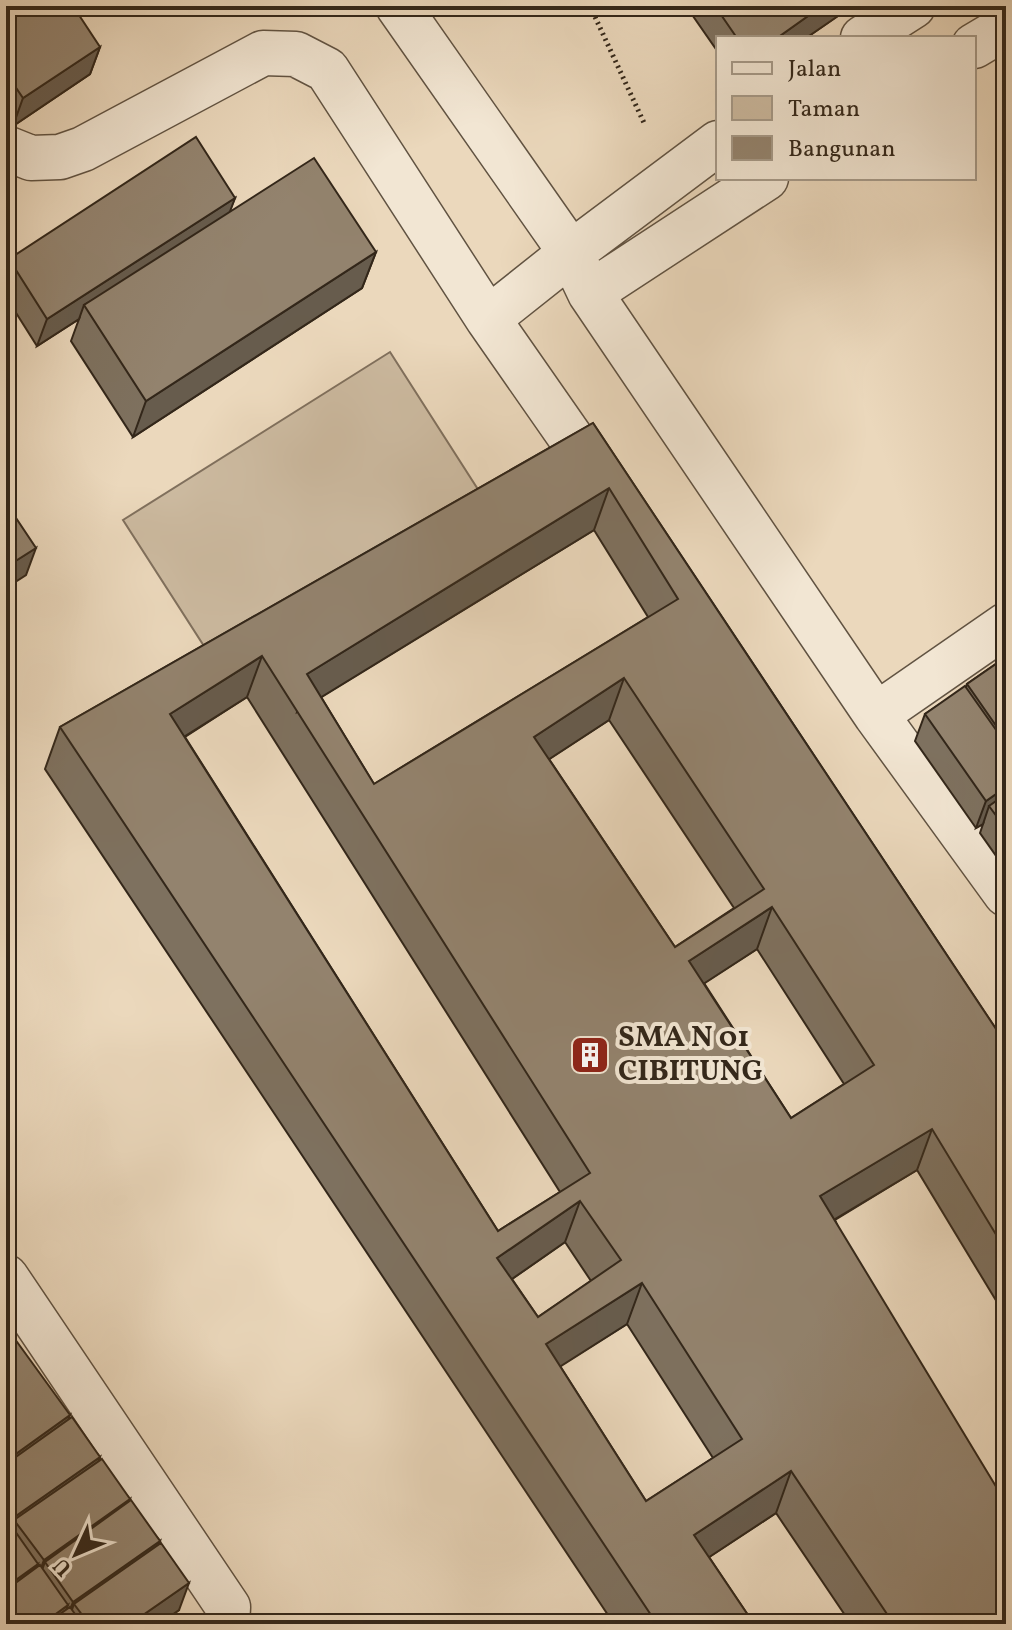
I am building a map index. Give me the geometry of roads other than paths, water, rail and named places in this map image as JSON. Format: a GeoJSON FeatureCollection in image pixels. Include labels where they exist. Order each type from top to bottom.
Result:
{"type":"FeatureCollection","features":[{"type":"Feature","properties":{"kind":"street"},"geometry":{"type":"LineString","coordinates":[[398,6],[571,253],[590,293],[876,715],[1006,894]]}},
{"type":"Feature","properties":{"kind":"street"},"geometry":{"type":"LineString","coordinates":[[866,36],[913,6]]}},
{"type":"Feature","properties":{"kind":"street"},"geometry":{"type":"LineString","coordinates":[[976,45],[1006,27]]}},
{"type":"Feature","properties":{"kind":"street"},"geometry":{"type":"LineString","coordinates":[[6,148],[31,158],[60,157],[83,149],[263,53],[296,54],[327,70],[488,319],[625,515]]}},
{"type":"Feature","properties":{"kind":"street"},"geometry":{"type":"LineString","coordinates":[[488,319],[716,144]]}},
{"type":"Feature","properties":{"kind":"street"},"geometry":{"type":"LineString","coordinates":[[590,293],[763,180]]}},
{"type":"Feature","properties":{"kind":"street"},"geometry":{"type":"LineString","coordinates":[[876,715],[1006,625]]}},
{"type":"Feature","properties":{"kind":"street"},"geometry":{"type":"LineString","coordinates":[[6,1277],[228,1607],[227,1624]]}},
{"type":"Feature","properties":{"kind":"place","name":"SMA N 01 CIBITUNG"},"geometry":{"type":"Point","coordinates":[590,1055]}}]}
